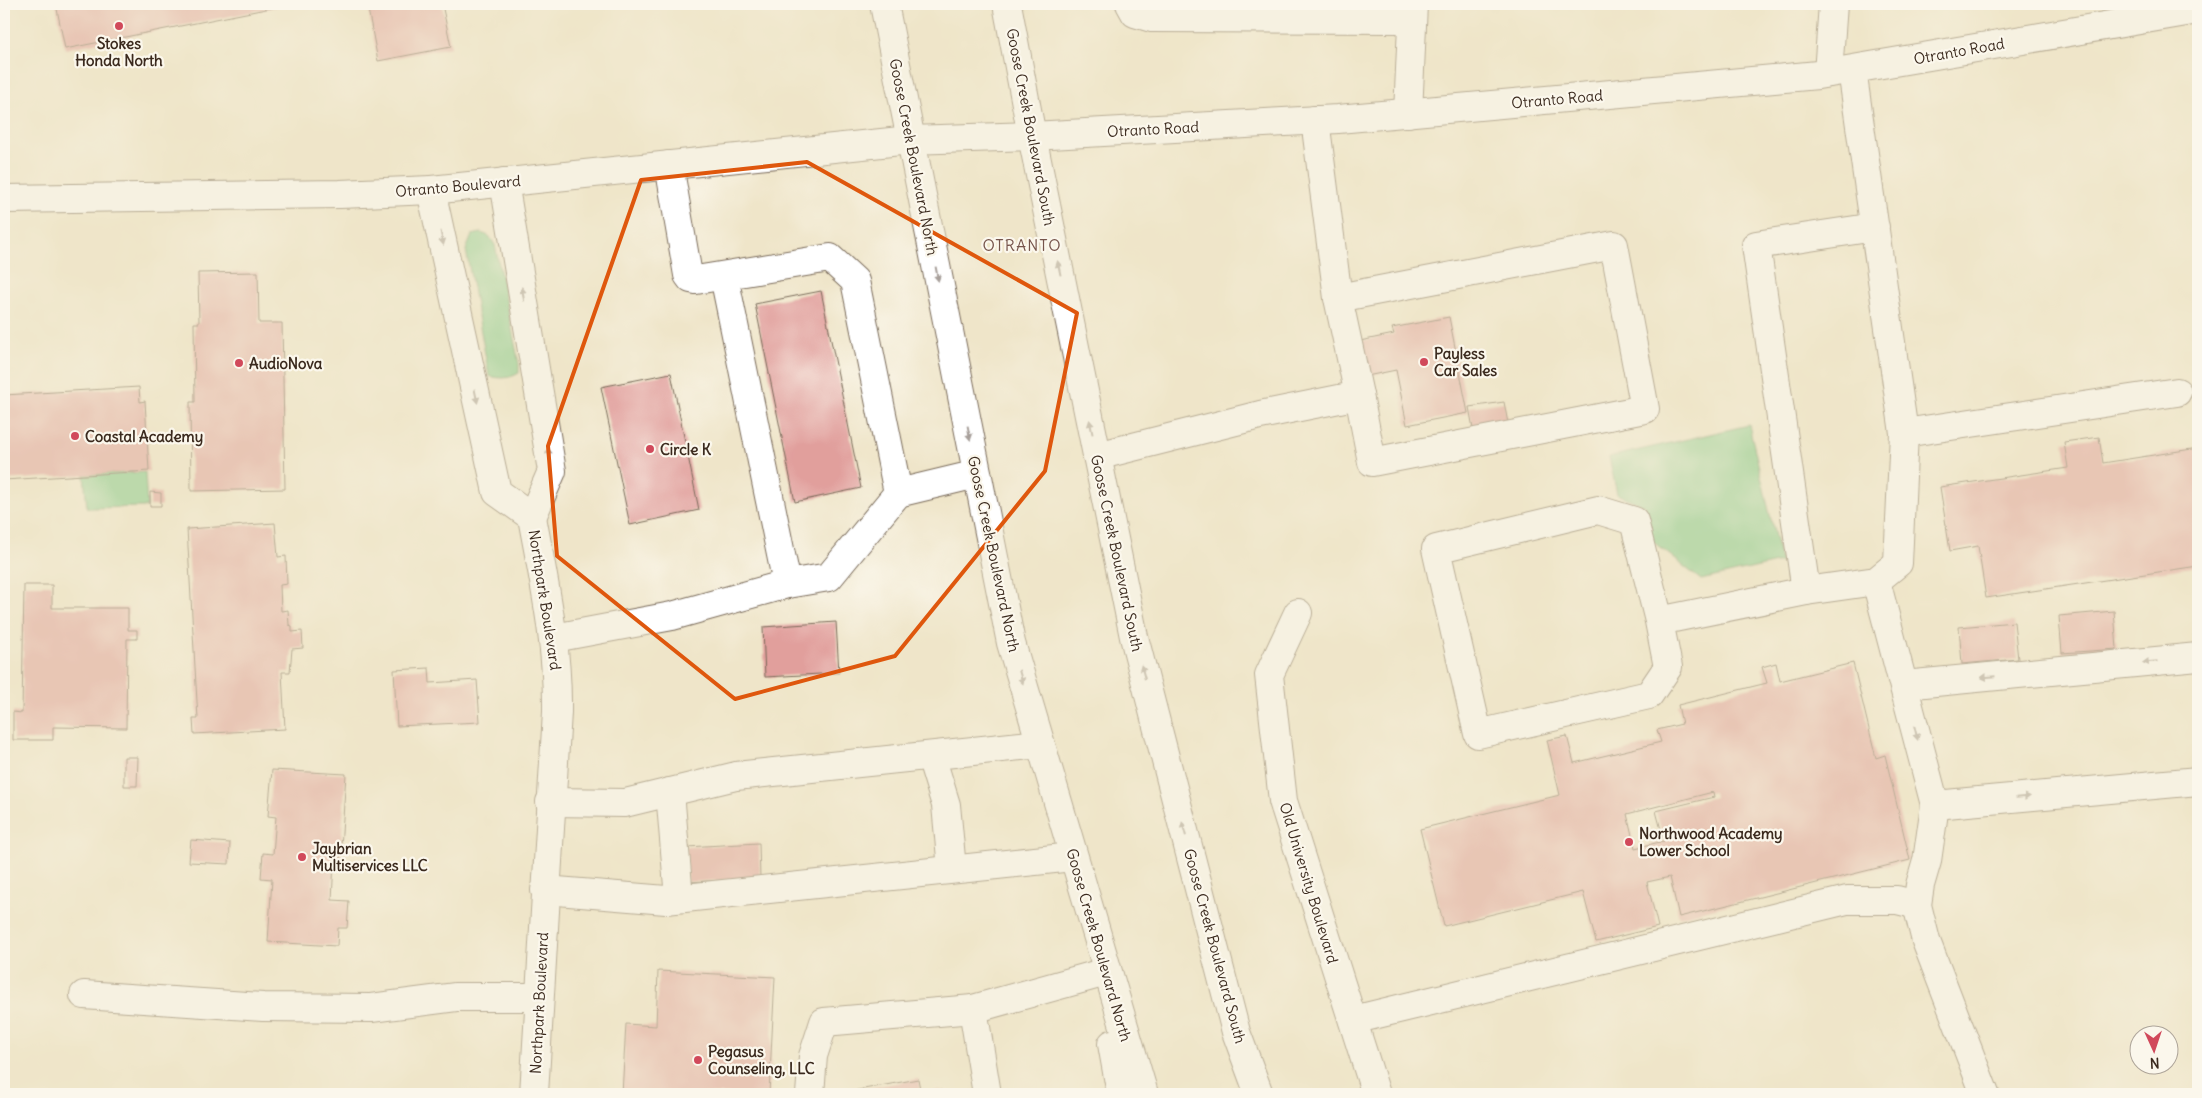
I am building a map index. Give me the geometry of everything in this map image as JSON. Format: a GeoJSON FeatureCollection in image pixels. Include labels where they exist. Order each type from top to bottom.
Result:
{"type":"FeatureCollection","features":[{"type":"Feature","properties":{"kind":"main road","name":"Goose Creek Boulevard North"},"geometry":{"type":"LineString","coordinates":[[884,4],[1011,643],[1144,1094]]}},
{"type":"Feature","properties":{"kind":"main road","name":"Goose Creek Boulevard South"},"geometry":{"type":"LineString","coordinates":[[1007,4],[1134,637],[1236,1032],[1260,1094]]}},
{"type":"Feature","properties":{"kind":"main road"},"geometry":{"type":"LineString","coordinates":[[1130,4],[1135,13],[1152,18],[1412,11],[1408,113]]}},
{"type":"Feature","properties":{"kind":"main road"},"geometry":{"type":"LineString","coordinates":[[1659,621],[1806,591],[1876,581],[1898,563],[1904,433],[1875,227],[1840,71],[1833,4]]}},
{"type":"Feature","properties":{"kind":"main road","name":"Otranto Road"},"geometry":{"type":"LineString","coordinates":[[910,140],[1032,136],[1315,120],[1408,113],[1840,71],[2198,10]]}},
{"type":"Feature","properties":{"kind":"main road"},"geometry":{"type":"LineString","coordinates":[[1315,120],[1338,298],[1372,462],[1645,409],[1614,245],[1338,298]]}},
{"type":"Feature","properties":{"kind":"main road","name":"Otranto Boulevard"},"geometry":{"type":"LineString","coordinates":[[4,199],[340,194],[431,190],[910,140]]}},
{"type":"Feature","properties":{"kind":"main road"},"geometry":{"type":"LineString","coordinates":[[669,165],[688,275],[691,279],[724,276],[830,258],[854,281],[898,492]]}},
{"type":"Feature","properties":{"kind":"main road"},"geometry":{"type":"LineString","coordinates":[[504,182],[552,471],[532,517]]}},
{"type":"Feature","properties":{"kind":"main road","name":"Northpark Boulevard"},"geometry":{"type":"LineString","coordinates":[[431,190],[497,492],[532,517],[554,638],[557,675],[556,712],[534,1094]]}},
{"type":"Feature","properties":{"kind":"main road"},"geometry":{"type":"LineString","coordinates":[[1806,591],[1756,245],[1875,227]]}},
{"type":"Feature","properties":{"kind":"main road"},"geometry":{"type":"LineString","coordinates":[[724,276],[787,584]]}},
{"type":"Feature","properties":{"kind":"main road"},"geometry":{"type":"LineString","coordinates":[[1904,433],[2177,392]]}},
{"type":"Feature","properties":{"kind":"main road"},"geometry":{"type":"LineString","coordinates":[[1097,456],[1260,415],[1359,395]]}},
{"type":"Feature","properties":{"kind":"main road"},"geometry":{"type":"LineString","coordinates":[[554,638],[672,616],[787,584],[829,577],[898,492],[977,474]]}},
{"type":"Feature","properties":{"kind":"main road"},"geometry":{"type":"LineString","coordinates":[[1598,510],[1634,521],[1659,621],[1668,667],[1649,695],[1478,734],[1436,549],[1598,510]]}},
{"type":"Feature","properties":{"kind":"main road"},"geometry":{"type":"LineString","coordinates":[[1876,581],[1935,805],[1927,861],[1920,885],[1917,905],[1926,941],[1985,1094]]}},
{"type":"Feature","properties":{"kind":"main road","name":"Old University Boulevard"},"geometry":{"type":"LineString","coordinates":[[1298,613],[1269,675],[1283,801],[1376,1094]]}},
{"type":"Feature","properties":{"kind":"main road"},"geometry":{"type":"LineString","coordinates":[[1904,685],[2198,657]]}},
{"type":"Feature","properties":{"kind":"main road"},"geometry":{"type":"LineString","coordinates":[[550,802],[625,803],[736,776],[1040,744]]}},
{"type":"Feature","properties":{"kind":"main road"},"geometry":{"type":"LineString","coordinates":[[931,756],[946,805],[952,870]]}},
{"type":"Feature","properties":{"kind":"main road"},"geometry":{"type":"LineString","coordinates":[[1935,805],[2198,781]]}},
{"type":"Feature","properties":{"kind":"main road"},"geometry":{"type":"LineString","coordinates":[[670,792],[679,898]]}},
{"type":"Feature","properties":{"kind":"main road"},"geometry":{"type":"LineString","coordinates":[[545,890],[666,900],[1073,857]]}},
{"type":"Feature","properties":{"kind":"main road"},"geometry":{"type":"LineString","coordinates":[[1086,900],[1121,1094]]}},
{"type":"Feature","properties":{"kind":"main road"},"geometry":{"type":"LineString","coordinates":[[1352,1020],[1847,900],[1897,900],[1917,905]]}},
{"type":"Feature","properties":{"kind":"main road"},"geometry":{"type":"LineString","coordinates":[[810,1094],[813,1056],[824,1022],[973,1009],[1099,974]]}},
{"type":"Feature","properties":{"kind":"main road"},"geometry":{"type":"LineString","coordinates":[[84,995],[283,1007],[371,1008],[456,997],[539,997]]}},
{"type":"Feature","properties":{"kind":"main road"},"geometry":{"type":"LineString","coordinates":[[973,1009],[987,1094]]}},
{"type":"Feature","properties":{"kind":"highlighted area"},"geometry":{"type":"Polygon","coordinates":[[[807,162],[1077,313],[1045,471],[895,656],[735,699],[557,556],[548,446],[641,180],[807,162]]]}},
{"type":"Feature","properties":{"kind":"green space"},"geometry":{"type":"Polygon","coordinates":[[[481,233],[489,236],[495,245],[519,364],[519,373],[508,377],[489,376],[466,250],[472,235],[481,233]]]}},
{"type":"Feature","properties":{"kind":"green space"},"geometry":{"type":"Polygon","coordinates":[[[1749,425],[1781,562],[1701,580],[1651,540],[1645,506],[1617,494],[1609,457],[1749,425]]]}},
{"type":"Feature","properties":{"kind":"green space"},"geometry":{"type":"Polygon","coordinates":[[[145,472],[147,507],[87,508],[84,475],[145,472]]]}},
{"type":"Feature","properties":{"kind":"building","name":"Stokes Honda North"},"geometry":{"type":"Polygon","coordinates":[[[56,4],[286,4],[286,5],[65,49],[56,4]]]}},
{"type":"Feature","properties":{"kind":"building"},"geometry":{"type":"Polygon","coordinates":[[[367,4],[442,4],[451,47],[378,61],[367,4]]]}},
{"type":"Feature","properties":{"kind":"building","name":"AudioNova"},"geometry":{"type":"Polygon","coordinates":[[[258,272],[259,323],[282,323],[285,489],[191,491],[190,402],[195,402],[194,323],[199,323],[198,273],[258,272]]]}},
{"type":"Feature","properties":{"kind":"building"},"geometry":{"type":"Polygon","coordinates":[[[821,291],[861,488],[795,502],[755,304],[821,291]]]}},
{"type":"Feature","properties":{"kind":"building"},"geometry":{"type":"Polygon","coordinates":[[[1449,317],[1468,413],[1407,425],[1396,370],[1362,377],[1355,342],[1394,334],[1392,328],[1449,317]]]}},
{"type":"Feature","properties":{"kind":"building","name":"Circle K"},"geometry":{"type":"Polygon","coordinates":[[[671,373],[699,510],[630,525],[601,387],[671,373]]]}},
{"type":"Feature","properties":{"kind":"building","name":"Coastal Academy"},"geometry":{"type":"Polygon","coordinates":[[[139,387],[140,402],[145,401],[149,471],[4,480],[4,395],[139,387]]]}},
{"type":"Feature","properties":{"kind":"building"},"geometry":{"type":"Polygon","coordinates":[[[1504,402],[1509,429],[1474,434],[1469,407],[1504,402]]]}},
{"type":"Feature","properties":{"kind":"building"},"geometry":{"type":"Polygon","coordinates":[[[2099,437],[2103,463],[2198,448],[2198,566],[1986,598],[1978,546],[1950,551],[1940,487],[2068,468],[2064,442],[2099,437]]]}},
{"type":"Feature","properties":{"kind":"building"},"geometry":{"type":"Polygon","coordinates":[[[150,492],[161,493],[161,506],[150,506],[150,492]]]}},
{"type":"Feature","properties":{"kind":"building"},"geometry":{"type":"Polygon","coordinates":[[[275,523],[278,557],[286,556],[287,584],[280,585],[281,611],[288,610],[289,625],[292,626],[292,632],[302,631],[303,648],[292,649],[290,672],[282,672],[285,729],[194,734],[193,719],[198,719],[187,529],[275,523]]]}},
{"type":"Feature","properties":{"kind":"building"},"geometry":{"type":"Polygon","coordinates":[[[24,585],[52,585],[52,608],[128,608],[128,630],[137,630],[137,639],[127,639],[126,728],[53,727],[53,740],[13,740],[13,712],[22,713],[24,585]]]}},
{"type":"Feature","properties":{"kind":"building"},"geometry":{"type":"Polygon","coordinates":[[[2114,611],[2117,649],[2062,653],[2059,616],[2114,611]]]}},
{"type":"Feature","properties":{"kind":"building"},"geometry":{"type":"Polygon","coordinates":[[[836,622],[839,673],[765,677],[763,627],[836,622]]]}},
{"type":"Feature","properties":{"kind":"building"},"geometry":{"type":"Polygon","coordinates":[[[2014,622],[2018,659],[1962,664],[1959,627],[2014,622]]]}},
{"type":"Feature","properties":{"kind":"building"},"geometry":{"type":"Polygon","coordinates":[[[1776,663],[1780,681],[1853,663],[1876,758],[1885,755],[1910,860],[1679,917],[1670,877],[1647,882],[1658,927],[1596,942],[1583,892],[1444,926],[1420,829],[1560,795],[1547,740],[1567,736],[1574,763],[1661,742],[1657,730],[1682,724],[1678,705],[1767,683],[1762,667],[1776,663]],[[1713,792],[1627,814],[1635,848],[1664,841],[1656,811],[1714,797],[1713,792]]]}},
{"type":"Feature","properties":{"kind":"building"},"geometry":{"type":"Polygon","coordinates":[[[429,668],[430,683],[477,680],[480,722],[397,726],[394,670],[429,668]]]}},
{"type":"Feature","properties":{"kind":"building"},"geometry":{"type":"Polygon","coordinates":[[[124,757],[138,757],[137,786],[124,786],[124,757]]]}},
{"type":"Feature","properties":{"kind":"building","name":"Jaybrian Multiservices LLC"},"geometry":{"type":"Polygon","coordinates":[[[272,770],[346,774],[340,862],[334,861],[332,900],[349,901],[347,928],[338,928],[337,946],[268,942],[272,879],[261,878],[263,853],[273,854],[276,817],[268,816],[272,770]]]}},
{"type":"Feature","properties":{"kind":"building"},"geometry":{"type":"Polygon","coordinates":[[[191,840],[230,843],[229,864],[189,862],[191,840]]]}},
{"type":"Feature","properties":{"kind":"building"},"geometry":{"type":"Polygon","coordinates":[[[759,843],[760,878],[688,882],[686,847],[759,843]]]}},
{"type":"Feature","properties":{"kind":"building","name":"Pegasus Counseling, LLC"},"geometry":{"type":"Polygon","coordinates":[[[658,971],[775,977],[769,1094],[622,1094],[626,1024],[656,1026],[658,971]]]}},
{"type":"Feature","properties":{"kind":"building"},"geometry":{"type":"Polygon","coordinates":[[[918,1079],[921,1094],[842,1093],[918,1079]]]}},
{"type":"Feature","properties":{"kind":"building"},"geometry":{"type":"Polygon","coordinates":[[[941,1090],[942,1094],[925,1094],[925,1093],[941,1090]]]}},
{"type":"Feature","properties":{"kind":"place","name":"Stokes Honda North"},"geometry":{"type":"Point","coordinates":[119,26]}},
{"type":"Feature","properties":{"kind":"place","name":"Payless Car Sales"},"geometry":{"type":"Point","coordinates":[1424,362]}},
{"type":"Feature","properties":{"kind":"place","name":"AudioNova"},"geometry":{"type":"Point","coordinates":[239,363]}},
{"type":"Feature","properties":{"kind":"place","name":"Coastal Academy"},"geometry":{"type":"Point","coordinates":[75,436]}},
{"type":"Feature","properties":{"kind":"place","name":"Circle K"},"geometry":{"type":"Point","coordinates":[650,449]}},
{"type":"Feature","properties":{"kind":"place","name":"Northwood Academy Lower School"},"geometry":{"type":"Point","coordinates":[1629,842]}},
{"type":"Feature","properties":{"kind":"place","name":"Jaybrian Multiservices LLC"},"geometry":{"type":"Point","coordinates":[302,857]}},
{"type":"Feature","properties":{"kind":"place","name":"Pegasus Counseling, LLC"},"geometry":{"type":"Point","coordinates":[698,1060]}},
{"type":"Feature","properties":{"kind":"district","name":"OTRANTO"},"geometry":{"type":"Point","coordinates":[1022,245]}}]}
